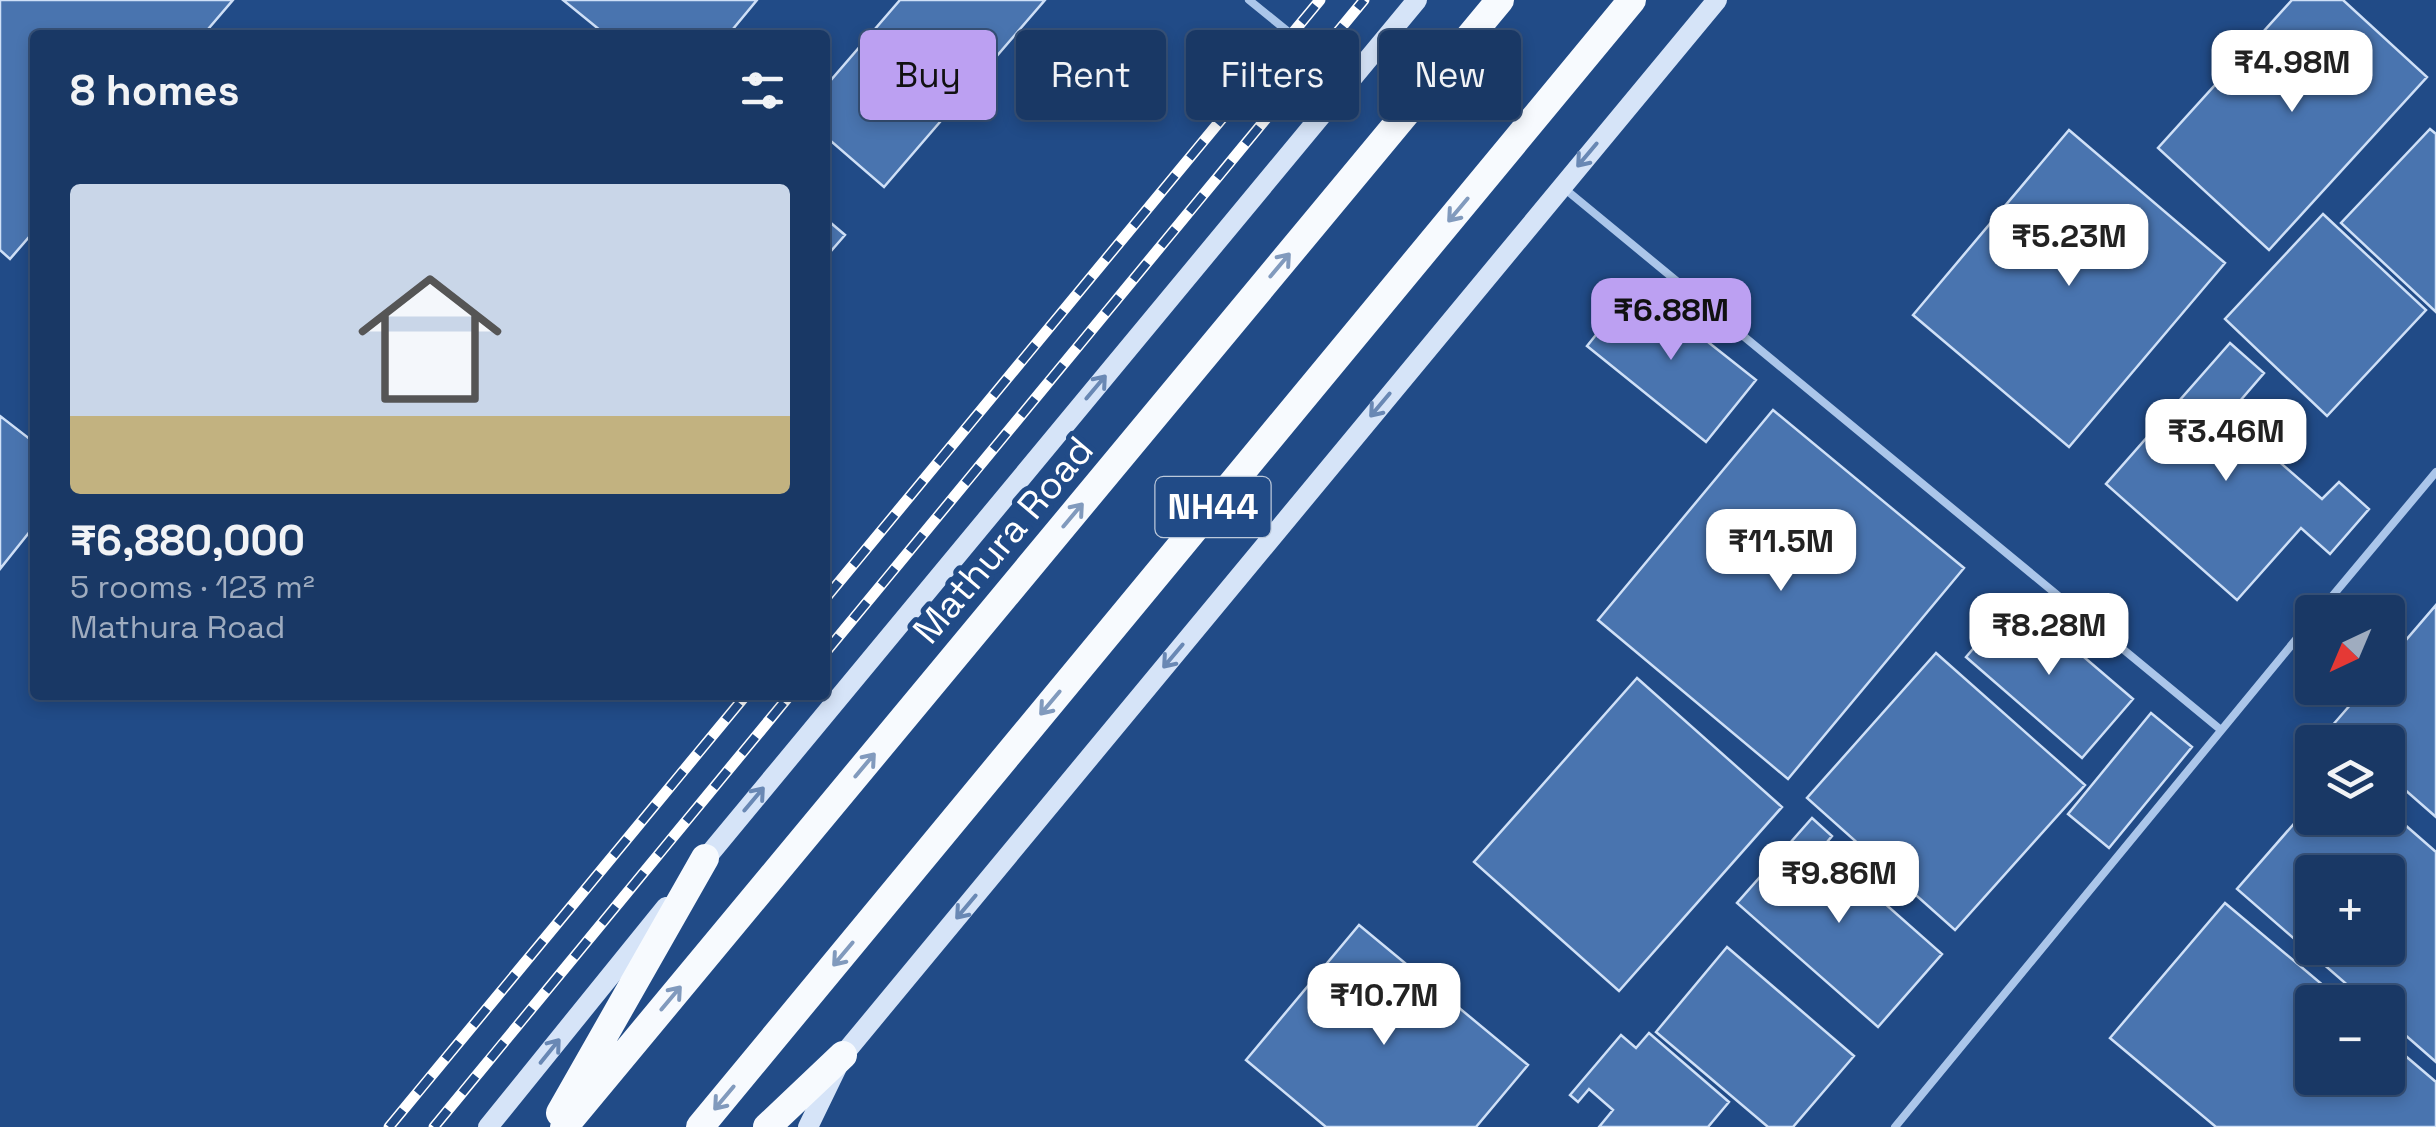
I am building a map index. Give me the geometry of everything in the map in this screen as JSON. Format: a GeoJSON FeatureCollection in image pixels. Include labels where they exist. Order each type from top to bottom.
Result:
{"type":"FeatureCollection","features":[{"type":"Feature","properties":{"kind":"highway","name":"Mathura Road"},"geometry":{"type":"LineString","coordinates":[[564,1127],[1500,0]]}},
{"type":"Feature","properties":{"kind":"highway","name":"NH44"},"geometry":{"type":"LineString","coordinates":[[700,1127],[1632,0]]}},
{"type":"Feature","properties":{"kind":"highway"},"geometry":{"type":"LineString","coordinates":[[552,1127],[706,858]]}},
{"type":"Feature","properties":{"kind":"highway"},"geometry":{"type":"LineString","coordinates":[[767,1127],[844,1055]]}},
{"type":"Feature","properties":{"kind":"main road"},"geometry":{"type":"LineString","coordinates":[[1359,69],[1417,0]]}},
{"type":"Feature","properties":{"kind":"main road"},"geometry":{"type":"LineString","coordinates":[[808,1127],[844,1055],[1717,0]]}},
{"type":"Feature","properties":{"kind":"main road"},"geometry":{"type":"LineString","coordinates":[[488,1127],[1317,120]]}},
{"type":"Feature","properties":{"kind":"lane"},"geometry":{"type":"LineString","coordinates":[[1249,0],[1286,30]]}},
{"type":"Feature","properties":{"kind":"lane"},"geometry":{"type":"LineString","coordinates":[[1562,186],[2221,730]]}},
{"type":"Feature","properties":{"kind":"lane"},"geometry":{"type":"LineString","coordinates":[[2333,595],[2436,472]]}},
{"type":"Feature","properties":{"kind":"lane"},"geometry":{"type":"LineString","coordinates":[[1895,1127],[2295,641]]}},
{"type":"Feature","properties":{"kind":"building"},"geometry":{"type":"Polygon","coordinates":[[[0,0],[233,0],[207,30],[30,30],[30,236],[10,259],[0,250],[0,0]]]}},
{"type":"Feature","properties":{"kind":"building"},"geometry":{"type":"Polygon","coordinates":[[[563,0],[757,0],[732,30],[600,30],[563,0]]]}},
{"type":"Feature","properties":{"kind":"building"},"geometry":{"type":"Polygon","coordinates":[[[900,0],[1045,0],[996,57],[996,30],[874,30],[900,0]]]}},
{"type":"Feature","properties":{"kind":"building"},"geometry":{"type":"Polygon","coordinates":[[[2292,0],[2343,0],[2427,77],[2269,250],[2158,148],[2292,0]]]}},
{"type":"Feature","properties":{"kind":"building"},"geometry":{"type":"Polygon","coordinates":[[[860,46],[860,120],[942,120],[884,187],[830,140],[830,81],[860,46]]]}},
{"type":"Feature","properties":{"kind":"building"},"geometry":{"type":"Polygon","coordinates":[[[2430,129],[2436,134],[2436,312],[2341,223],[2430,129]]]}},
{"type":"Feature","properties":{"kind":"building"},"geometry":{"type":"Polygon","coordinates":[[[2069,130],[2225,263],[2069,447],[1913,315],[2069,130]]]}},
{"type":"Feature","properties":{"kind":"building"},"geometry":{"type":"Polygon","coordinates":[[[2323,214],[2426,310],[2327,416],[2225,319],[2323,214]]]}},
{"type":"Feature","properties":{"kind":"building"},"geometry":{"type":"Polygon","coordinates":[[[830,222],[845,235],[830,252],[830,222]]]}},
{"type":"Feature","properties":{"kind":"building"},"geometry":{"type":"Polygon","coordinates":[[[1636,285],[1756,380],[1706,442],[1587,346],[1636,285]]]}},
{"type":"Feature","properties":{"kind":"building"},"geometry":{"type":"Polygon","coordinates":[[[2230,343],[2264,373],[2227,416],[2322,499],[2339,482],[2369,509],[2330,554],[2301,528],[2237,600],[2106,484],[2230,343]]]}},
{"type":"Feature","properties":{"kind":"building"},"geometry":{"type":"Polygon","coordinates":[[[1773,410],[1964,568],[1788,779],[1598,620],[1773,410]]]}},
{"type":"Feature","properties":{"kind":"building"},"geometry":{"type":"Polygon","coordinates":[[[0,416],[30,439],[30,531],[0,569],[0,416]]]}},
{"type":"Feature","properties":{"kind":"building"},"geometry":{"type":"Polygon","coordinates":[[[2016,599],[2133,699],[2082,758],[1966,657],[2016,599]]]}},
{"type":"Feature","properties":{"kind":"building"},"geometry":{"type":"Polygon","coordinates":[[[2436,605],[2436,817],[2405,790],[2405,725],[2333,725],[2350,705],[2405,705],[2405,641],[2436,605]]]}},
{"type":"Feature","properties":{"kind":"building"},"geometry":{"type":"Polygon","coordinates":[[[1936,653],[2085,785],[1955,930],[1807,798],[1936,653]]]}},
{"type":"Feature","properties":{"kind":"building"},"geometry":{"type":"Polygon","coordinates":[[[1637,678],[1782,807],[1619,991],[1474,862],[1637,678]]]}},
{"type":"Feature","properties":{"kind":"building"},"geometry":{"type":"Polygon","coordinates":[[[2151,713],[2192,747],[2109,848],[2068,814],[2151,713]]]}},
{"type":"Feature","properties":{"kind":"building"},"geometry":{"type":"Polygon","coordinates":[[[1812,818],[1832,836],[1822,848],[1942,954],[1878,1027],[1737,903],[1812,818]]]}},
{"type":"Feature","properties":{"kind":"building"},"geometry":{"type":"Polygon","coordinates":[[[2295,822],[2295,835],[2405,835],[2405,825],[2436,852],[2436,1062],[2405,1035],[2405,985],[2347,985],[2324,965],[2405,965],[2405,855],[2295,855],[2295,939],[2237,889],[2295,822]]]}},
{"type":"Feature","properties":{"kind":"building"},"geometry":{"type":"Polygon","coordinates":[[[2225,903],[2323,985],[2295,985],[2295,1095],[2405,1095],[2405,1056],[2436,1082],[2436,1127],[2216,1127],[2110,1038],[2225,903]]]}},
{"type":"Feature","properties":{"kind":"building"},"geometry":{"type":"Polygon","coordinates":[[[1359,925],[1528,1065],[1476,1127],[1326,1127],[1246,1060],[1359,925]]]}},
{"type":"Feature","properties":{"kind":"building"},"geometry":{"type":"Polygon","coordinates":[[[1727,947],[1854,1056],[1793,1127],[1768,1127],[1656,1032],[1727,947]]]}},
{"type":"Feature","properties":{"kind":"building"},"geometry":{"type":"Polygon","coordinates":[[[1649,1033],[1729,1102],[1708,1127],[1599,1127],[1613,1110],[1589,1089],[1578,1102],[1570,1095],[1621,1035],[1636,1048],[1649,1033]]]}},
{"type":"Feature","properties":{"kind":"railway"},"geometry":{"type":"LineString","coordinates":[[830,593],[1320,0]]}},
{"type":"Feature","properties":{"kind":"railway"},"geometry":{"type":"LineString","coordinates":[[830,647],[1364,0]]}},
{"type":"Feature","properties":{"kind":"railway"},"geometry":{"type":"LineString","coordinates":[[389,1127],[742,700]]}},
{"type":"Feature","properties":{"kind":"railway"},"geometry":{"type":"LineString","coordinates":[[434,1127],[786,700]]}}]}
